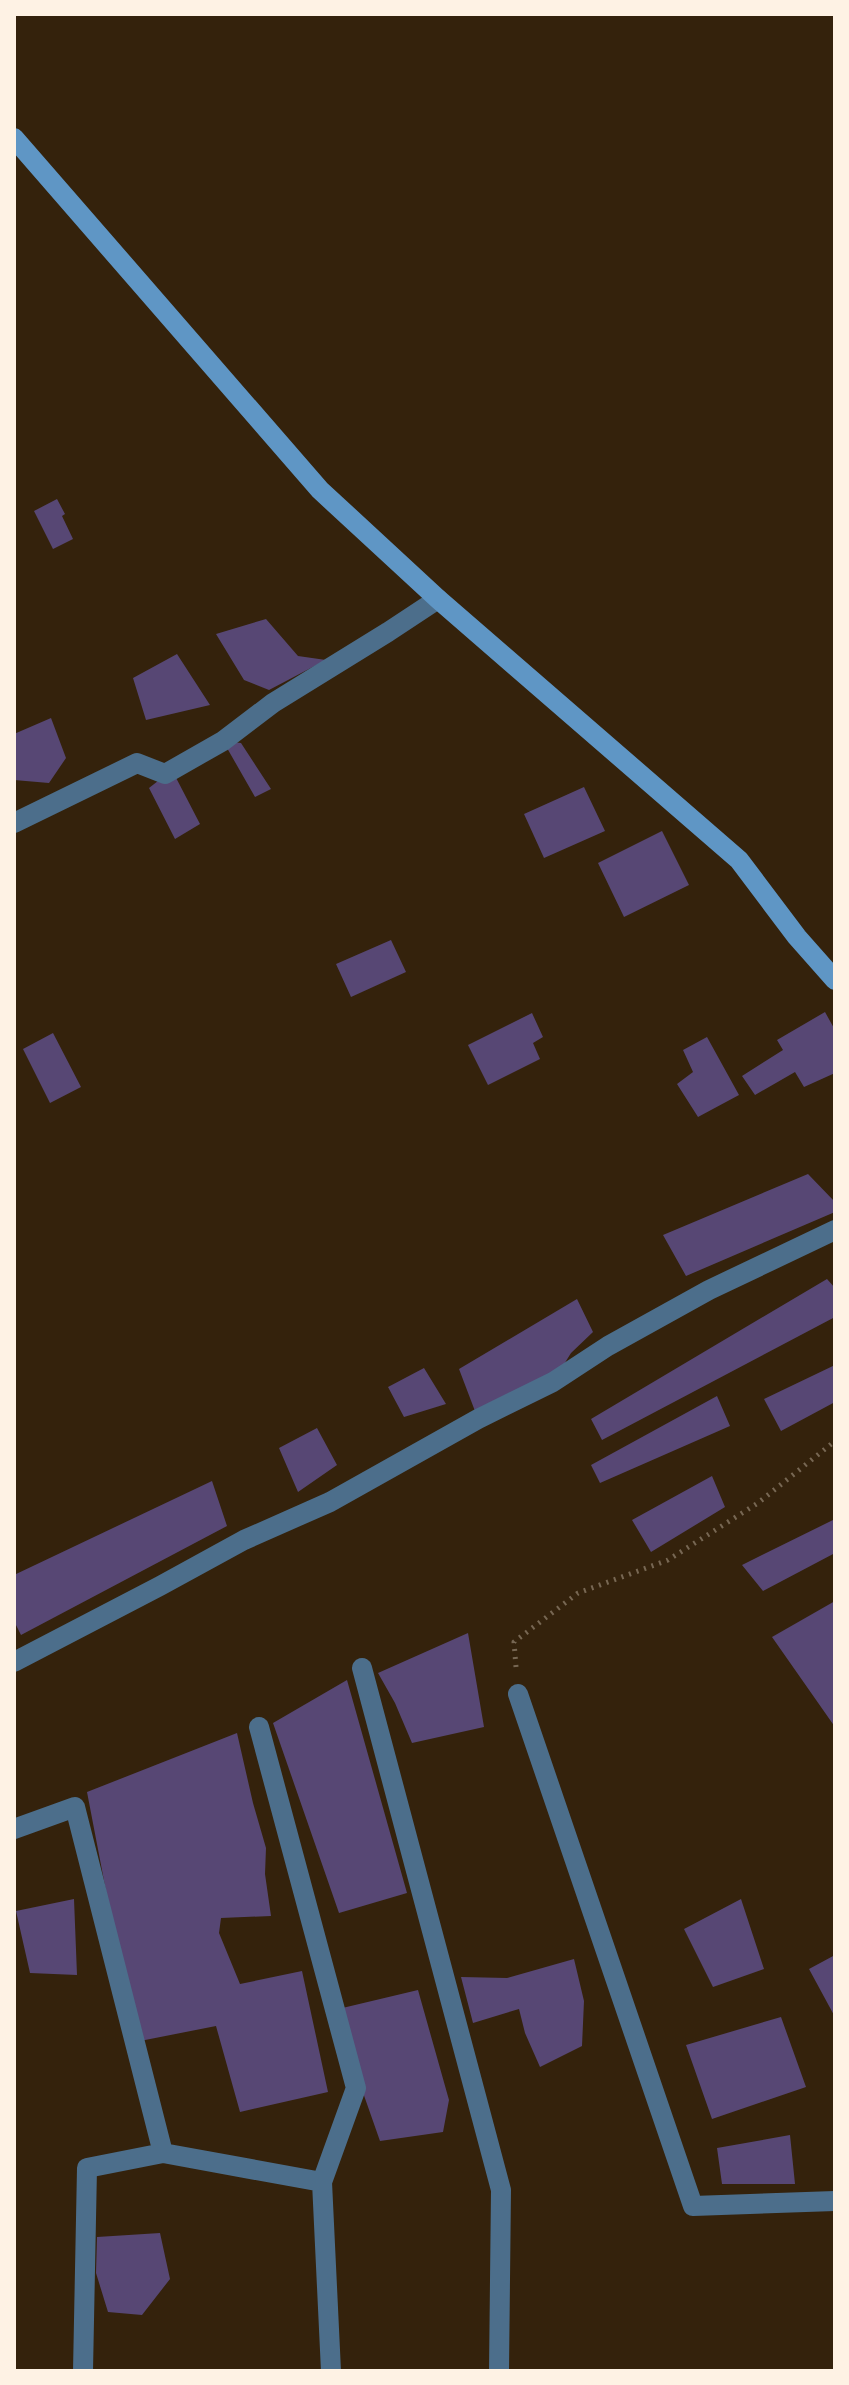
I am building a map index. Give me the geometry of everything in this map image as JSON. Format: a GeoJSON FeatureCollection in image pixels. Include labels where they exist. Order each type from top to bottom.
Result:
{"type":"FeatureCollection","features":[{"type":"Feature","properties":{"kind":"street"},"geometry":{"type":"LineString","coordinates":[[14,138],[320,490],[438,599],[739,860],[797,937],[835,980]]}},
{"type":"Feature","properties":{"kind":"street"},"geometry":{"type":"LineString","coordinates":[[14,823],[137,763],[165,774],[223,741],[273,703],[438,599]]}},
{"type":"Feature","properties":{"kind":"street"},"geometry":{"type":"LineString","coordinates":[[14,1662],[244,1540],[330,1502],[452,1433],[553,1382],[608,1346],[709,1290],[835,1230]]}},
{"type":"Feature","properties":{"kind":"street"},"geometry":{"type":"LineString","coordinates":[[362,1668],[501,2190],[499,2371]]}},
{"type":"Feature","properties":{"kind":"street"},"geometry":{"type":"LineString","coordinates":[[518,1694],[693,2206],[835,2201]]}},
{"type":"Feature","properties":{"kind":"street"},"geometry":{"type":"LineString","coordinates":[[259,1727],[356,2088],[322,2182],[331,2371]]}},
{"type":"Feature","properties":{"kind":"street"},"geometry":{"type":"LineString","coordinates":[[14,1829],[75,1807],[163,2153]]}},
{"type":"Feature","properties":{"kind":"street"},"geometry":{"type":"LineString","coordinates":[[83,2371],[87,2168],[163,2153],[322,2182]]}},
{"type":"Feature","properties":{"kind":"path"},"geometry":{"type":"LineString","coordinates":[[518,1694],[514,1642],[578,1593],[668,1560],[681,1552],[758,1503],[835,1441]]}},
{"type":"Feature","properties":{"kind":"building"},"geometry":{"type":"Polygon","coordinates":[[[57,499],[73,539],[53,549],[34,511],[57,499]]]}},
{"type":"Feature","properties":{"kind":"building"},"geometry":{"type":"Polygon","coordinates":[[[266,619],[298,656],[326,660],[269,690],[244,680],[216,634],[266,619]]]}},
{"type":"Feature","properties":{"kind":"building"},"geometry":{"type":"Polygon","coordinates":[[[177,654],[210,705],[146,720],[133,678],[177,654]]]}},
{"type":"Feature","properties":{"kind":"building"},"geometry":{"type":"Polygon","coordinates":[[[51,718],[66,758],[49,783],[14,780],[14,734],[51,718]]]}},
{"type":"Feature","properties":{"kind":"building"},"geometry":{"type":"Polygon","coordinates":[[[223,741],[241,743],[271,789],[255,797],[223,741]]]}},
{"type":"Feature","properties":{"kind":"building"},"geometry":{"type":"Polygon","coordinates":[[[172,770],[200,824],[175,839],[149,788],[172,770]]]}},
{"type":"Feature","properties":{"kind":"building"},"geometry":{"type":"Polygon","coordinates":[[[584,787],[605,831],[544,858],[524,814],[584,787]]]}},
{"type":"Feature","properties":{"kind":"building"},"geometry":{"type":"Polygon","coordinates":[[[662,831],[689,885],[624,917],[598,863],[662,831]]]}},
{"type":"Feature","properties":{"kind":"building"},"geometry":{"type":"Polygon","coordinates":[[[391,940],[406,972],[351,997],[336,964],[391,940]]]}},
{"type":"Feature","properties":{"kind":"building"},"geometry":{"type":"Polygon","coordinates":[[[825,1012],[835,1030],[835,1073],[804,1087],[795,1072],[755,1095],[742,1076],[783,1050],[777,1040],[825,1012]]]}},
{"type":"Feature","properties":{"kind":"building"},"geometry":{"type":"Polygon","coordinates":[[[532,1013],[543,1037],[533,1043],[540,1059],[488,1085],[468,1045],[532,1013]]]}},
{"type":"Feature","properties":{"kind":"building"},"geometry":{"type":"Polygon","coordinates":[[[53,1033],[81,1087],[50,1103],[23,1049],[53,1033]]]}},
{"type":"Feature","properties":{"kind":"building"},"geometry":{"type":"Polygon","coordinates":[[[707,1037],[739,1095],[698,1117],[677,1084],[693,1072],[683,1050],[707,1037]]]}},
{"type":"Feature","properties":{"kind":"building"},"geometry":{"type":"Polygon","coordinates":[[[808,1174],[835,1202],[835,1212],[686,1276],[663,1235],[808,1174]]]}},
{"type":"Feature","properties":{"kind":"building"},"geometry":{"type":"Polygon","coordinates":[[[827,1279],[835,1288],[835,1317],[602,1440],[591,1419],[827,1279]]]}},
{"type":"Feature","properties":{"kind":"building"},"geometry":{"type":"Polygon","coordinates":[[[577,1299],[593,1332],[571,1353],[553,1382],[478,1419],[459,1369],[577,1299]]]}},
{"type":"Feature","properties":{"kind":"building"},"geometry":{"type":"Polygon","coordinates":[[[835,1365],[835,1402],[781,1431],[764,1399],[835,1365]]]}},
{"type":"Feature","properties":{"kind":"building"},"geometry":{"type":"Polygon","coordinates":[[[424,1368],[446,1404],[404,1417],[388,1387],[424,1368]]]}},
{"type":"Feature","properties":{"kind":"building"},"geometry":{"type":"Polygon","coordinates":[[[717,1396],[730,1426],[600,1483],[591,1465],[717,1396]]]}},
{"type":"Feature","properties":{"kind":"building"},"geometry":{"type":"Polygon","coordinates":[[[317,1428],[337,1465],[298,1492],[279,1448],[317,1428]]]}},
{"type":"Feature","properties":{"kind":"building"},"geometry":{"type":"Polygon","coordinates":[[[712,1476],[725,1507],[651,1552],[632,1520],[712,1476]]]}},
{"type":"Feature","properties":{"kind":"building"},"geometry":{"type":"Polygon","coordinates":[[[212,1481],[227,1526],[21,1635],[14,1621],[14,1575],[212,1481]]]}},
{"type":"Feature","properties":{"kind":"building"},"geometry":{"type":"Polygon","coordinates":[[[835,1519],[835,1553],[763,1591],[742,1565],[835,1519]]]}},
{"type":"Feature","properties":{"kind":"building"},"geometry":{"type":"Polygon","coordinates":[[[835,1601],[835,1727],[772,1637],[835,1601]]]}},
{"type":"Feature","properties":{"kind":"building"},"geometry":{"type":"Polygon","coordinates":[[[468,1633],[484,1727],[412,1743],[378,1673],[468,1633]]]}},
{"type":"Feature","properties":{"kind":"building"},"geometry":{"type":"Polygon","coordinates":[[[347,1680],[407,1893],[339,1913],[273,1723],[347,1680]]]}},
{"type":"Feature","properties":{"kind":"building"},"geometry":{"type":"Polygon","coordinates":[[[237,1733],[266,1848],[265,1874],[271,1916],[221,1918],[219,1933],[240,1984],[302,1971],[328,2092],[240,2112],[216,2026],[135,2042],[87,1792],[237,1733]]]}},
{"type":"Feature","properties":{"kind":"building"},"geometry":{"type":"Polygon","coordinates":[[[74,1899],[77,1975],[30,1973],[16,1911],[74,1899]]]}},
{"type":"Feature","properties":{"kind":"building"},"geometry":{"type":"Polygon","coordinates":[[[741,1899],[764,1969],[713,1987],[684,1929],[741,1899]]]}},
{"type":"Feature","properties":{"kind":"building"},"geometry":{"type":"Polygon","coordinates":[[[835,1955],[835,2017],[809,1969],[835,1955]]]}},
{"type":"Feature","properties":{"kind":"building"},"geometry":{"type":"Polygon","coordinates":[[[574,1959],[584,2001],[582,2046],[540,2067],[525,2033],[519,2009],[473,2023],[461,1977],[507,1978],[574,1959]]]}},
{"type":"Feature","properties":{"kind":"building"},"geometry":{"type":"Polygon","coordinates":[[[418,1990],[449,2100],[443,2132],[380,2141],[334,2010],[418,1990]]]}},
{"type":"Feature","properties":{"kind":"building"},"geometry":{"type":"Polygon","coordinates":[[[781,2017],[806,2087],[712,2119],[686,2045],[781,2017]]]}},
{"type":"Feature","properties":{"kind":"building"},"geometry":{"type":"Polygon","coordinates":[[[790,2135],[795,2184],[722,2184],[717,2148],[790,2135]]]}},
{"type":"Feature","properties":{"kind":"building"},"geometry":{"type":"Polygon","coordinates":[[[160,2233],[170,2279],[142,2315],[108,2312],[96,2273],[97,2237],[160,2233]]]}}]}
